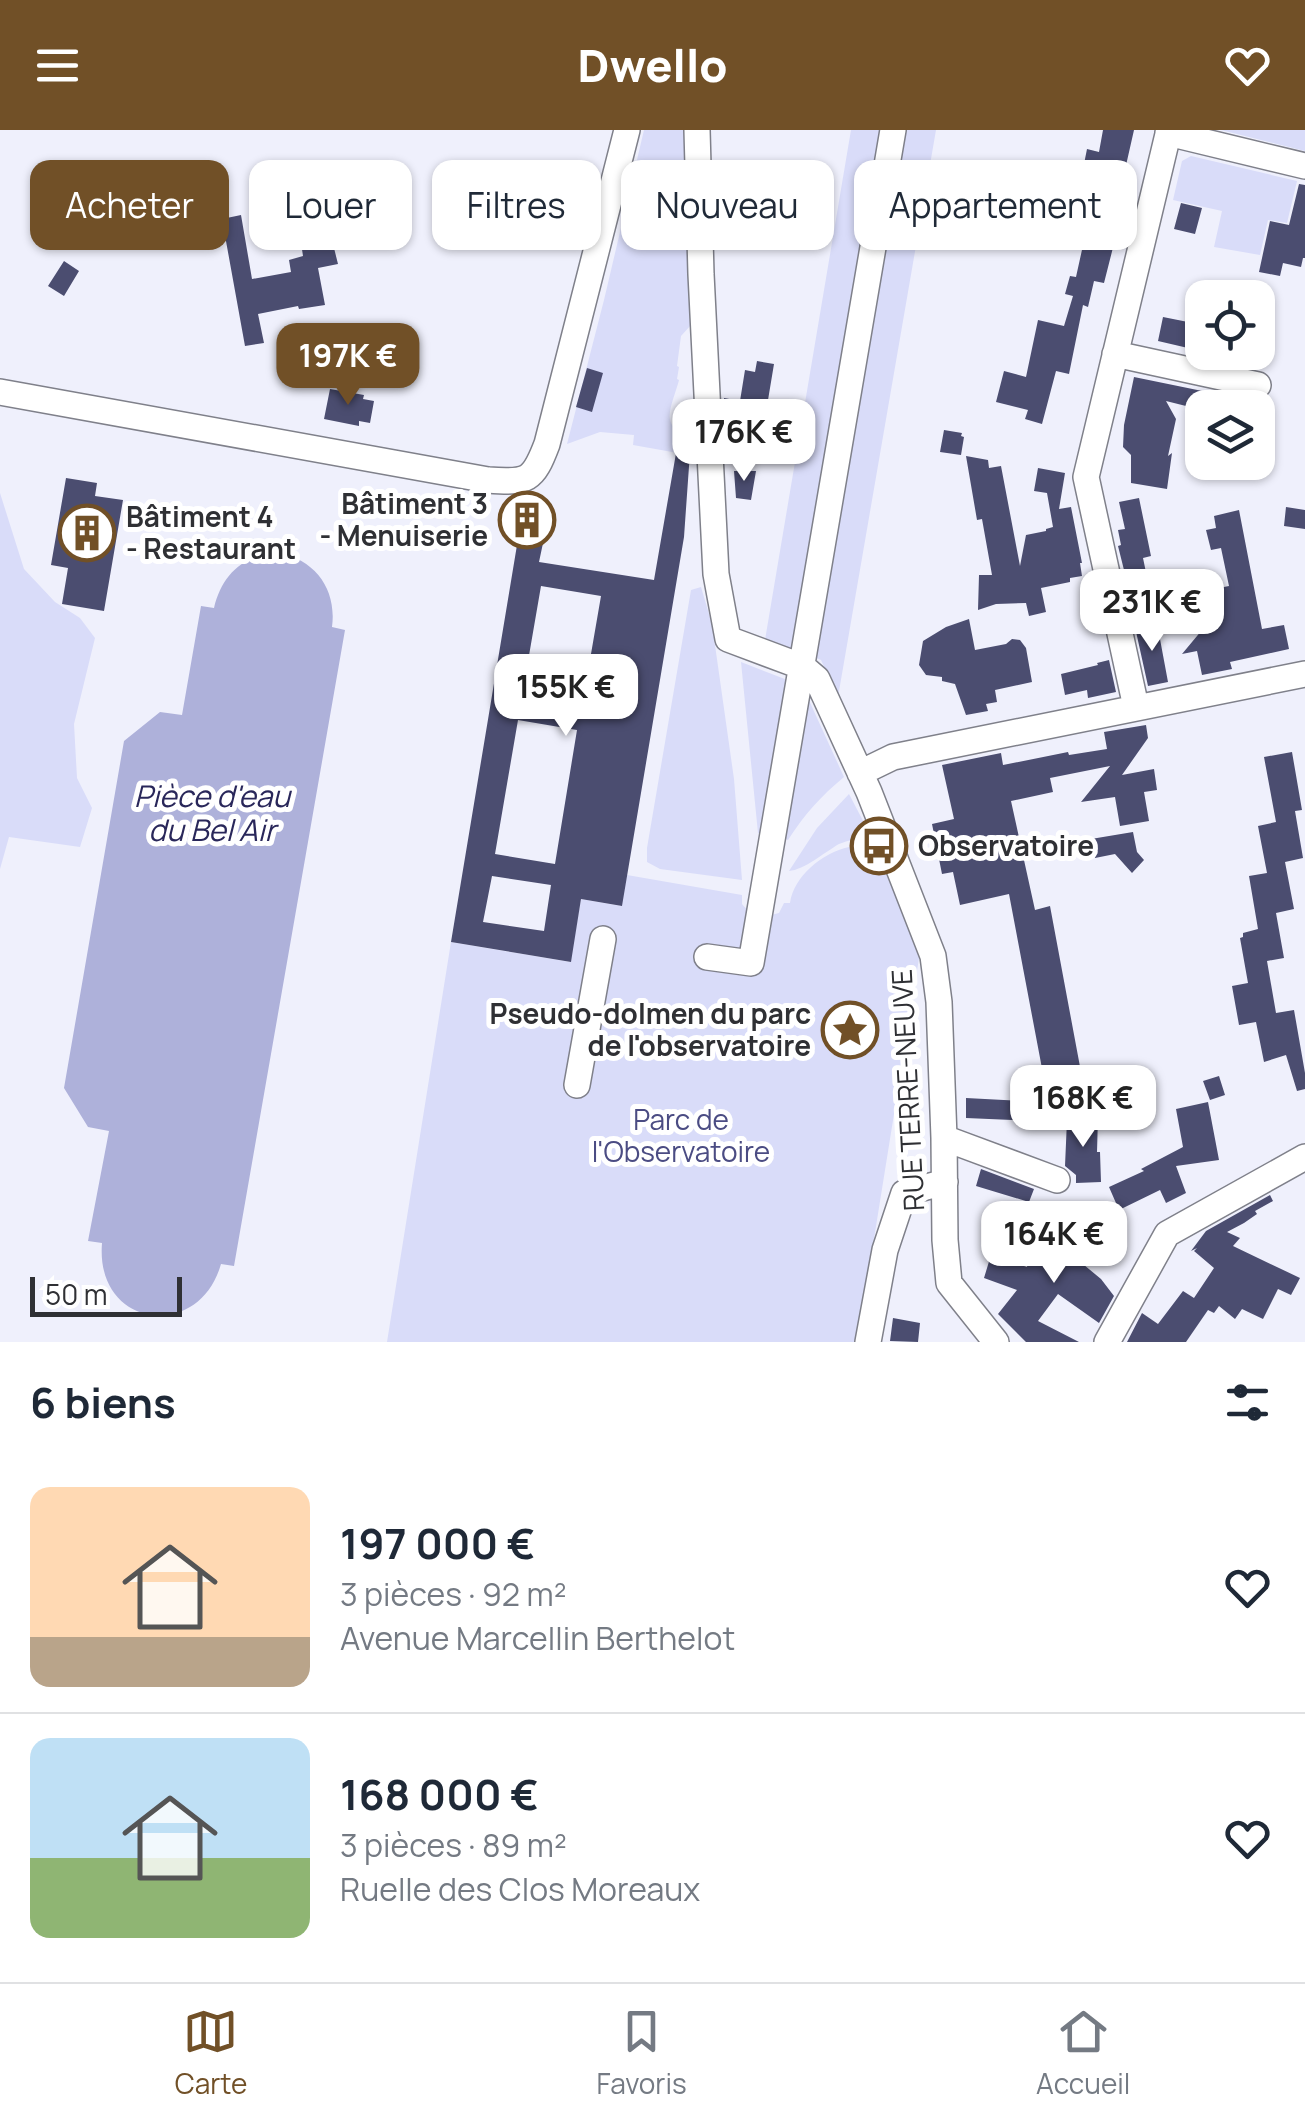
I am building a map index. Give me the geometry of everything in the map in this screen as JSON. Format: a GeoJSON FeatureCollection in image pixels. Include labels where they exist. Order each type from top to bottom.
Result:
{"type":"FeatureCollection","features":[{"type":"Feature","properties":{"kind":"street"},"geometry":{"type":"LineString","coordinates":[[0,392],[488,480],[510,482],[528,478],[538,469],[547,444],[628,130]]}},
{"type":"Feature","properties":{"kind":"street"},"geometry":{"type":"LineString","coordinates":[[698,130],[716,574],[728,639],[802,667]]}},
{"type":"Feature","properties":{"kind":"street"},"geometry":{"type":"LineString","coordinates":[[707,957],[751,962],[893,130]]}},
{"type":"Feature","properties":{"kind":"street"},"geometry":{"type":"LineString","coordinates":[[1136,706],[1086,477],[1169,132],[1305,166]]}},
{"type":"Feature","properties":{"kind":"street"},"geometry":{"type":"LineString","coordinates":[[1115,354],[1258,385]]}},
{"type":"Feature","properties":{"kind":"street","name":"RUE TERRE-NEUVE"},"geometry":{"type":"LineString","coordinates":[[802,667],[817,679],[860,773],[932,956],[939,1002],[949,1284],[996,1342]]}},
{"type":"Feature","properties":{"kind":"street"},"geometry":{"type":"LineString","coordinates":[[860,773],[892,757],[1305,674]]}},
{"type":"Feature","properties":{"kind":"street"},"geometry":{"type":"LineString","coordinates":[[576,1085],[603,939]]}},
{"type":"Feature","properties":{"kind":"street"},"geometry":{"type":"LineString","coordinates":[[944,1138],[1058,1180]]}},
{"type":"Feature","properties":{"kind":"street"},"geometry":{"type":"LineString","coordinates":[[1107,1342],[1167,1234],[1305,1156]]}},
{"type":"Feature","properties":{"kind":"street"},"geometry":{"type":"LineString","coordinates":[[868,1342],[884,1250],[904,1193],[944,1182]]}},
{"type":"Feature","properties":{"kind":"green space"},"geometry":{"type":"Polygon","coordinates":[[[644,130],[686,130],[687,160],[637,160],[644,130]]]}},
{"type":"Feature","properties":{"kind":"green space"},"geometry":{"type":"Polygon","coordinates":[[[851,130],[885,130],[880,160],[854,160],[854,250],[864,250],[796,650],[765,640],[831,250],[834,250],[851,130]]]}},
{"type":"Feature","properties":{"kind":"green space"},"geometry":{"type":"Polygon","coordinates":[[[902,130],[936,130],[931,160],[897,160],[902,130]]]}},
{"type":"Feature","properties":{"kind":"green space"},"geometry":{"type":"Polygon","coordinates":[[[1221,130],[1305,130],[1305,151],[1221,130]]]}},
{"type":"Feature","properties":{"kind":"green space"},"geometry":{"type":"Polygon","coordinates":[[[1191,156],[1297,181],[1287,223],[1268,220],[1260,255],[1214,247],[1222,211],[1173,200],[1182,161],[1191,156]]]}},
{"type":"Feature","properties":{"kind":"green space"},"geometry":{"type":"Polygon","coordinates":[[[621,228],[621,250],[689,250],[691,325],[681,336],[679,380],[670,415],[689,455],[633,445],[634,435],[600,432],[567,444],[621,228]]]}},
{"type":"Feature","properties":{"kind":"green space"},"geometry":{"type":"Polygon","coordinates":[[[882,250],[915,250],[838,697],[821,660],[814,657],[882,250]]]}},
{"type":"Feature","properties":{"kind":"green space"},"geometry":{"type":"Polygon","coordinates":[[[0,493],[24,569],[55,602],[80,618],[95,638],[74,724],[77,778],[92,808],[80,847],[9,837],[0,869],[0,493]]]}},
{"type":"Feature","properties":{"kind":"green space"},"geometry":{"type":"Polygon","coordinates":[[[701,587],[712,624],[734,779],[742,880],[660,869],[647,862],[691,590],[701,587]]]}},
{"type":"Feature","properties":{"kind":"green space"},"geometry":{"type":"Polygon","coordinates":[[[741,662],[790,681],[764,835],[758,833],[741,662]]]}},
{"type":"Feature","properties":{"kind":"green space"},"geometry":{"type":"Polygon","coordinates":[[[807,696],[844,777],[813,806],[788,840],[783,838],[807,696]]]}},
{"type":"Feature","properties":{"kind":"green space"},"geometry":{"type":"Polygon","coordinates":[[[849,794],[871,836],[839,844],[789,871],[817,828],[849,794]]]}},
{"type":"Feature","properties":{"kind":"green space","name":"Parc de l'Observatoire"},"geometry":{"type":"Polygon","coordinates":[[[872,842],[920,952],[859,1342],[387,1342],[451,942],[570,962],[581,899],[621,906],[627,875],[742,895],[742,904],[749,911],[779,913],[784,903],[790,903],[803,875],[820,860],[849,847],[856,851],[872,842]]]}},
{"type":"Feature","properties":{"kind":"water","name":"Pièce d'eau du Bel Air"},"geometry":{"type":"Polygon","coordinates":[[[279,553],[304,562],[321,579],[331,601],[332,627],[345,630],[234,1266],[221,1264],[209,1289],[192,1306],[172,1314],[151,1315],[131,1308],[115,1294],[104,1272],[102,1243],[88,1241],[109,1131],[88,1127],[64,1088],[124,741],[160,712],[182,715],[201,606],[214,608],[223,585],[236,568],[255,557],[279,553]]]}},
{"type":"Feature","properties":{"kind":"building"},"geometry":{"type":"Polygon","coordinates":[[[1103,130],[1134,130],[1127,160],[1085,160],[1087,149],[1099,152],[1103,130]]]}},
{"type":"Feature","properties":{"kind":"building"},"geometry":{"type":"Polygon","coordinates":[[[1299,184],[1305,185],[1305,258],[1301,267],[1283,263],[1280,276],[1259,272],[1270,221],[1289,225],[1299,184]]]}},
{"type":"Feature","properties":{"kind":"building"},"geometry":{"type":"Polygon","coordinates":[[[1181,203],[1202,208],[1195,234],[1174,229],[1181,203]]]}},
{"type":"Feature","properties":{"kind":"building"},"geometry":{"type":"Polygon","coordinates":[[[241,215],[252,279],[291,272],[289,260],[303,256],[302,250],[334,250],[338,264],[318,268],[325,305],[258,314],[264,343],[245,346],[228,250],[229,218],[241,215]]]}},
{"type":"Feature","properties":{"kind":"building"},"geometry":{"type":"Polygon","coordinates":[[[1082,250],[1112,250],[1104,283],[1094,281],[1088,307],[1083,305],[1069,374],[1056,371],[1042,424],[1025,419],[1028,410],[996,402],[1004,371],[1026,377],[1038,320],[1064,326],[1073,296],[1065,294],[1070,276],[1076,277],[1082,250]]]}},
{"type":"Feature","properties":{"kind":"building"},"geometry":{"type":"Polygon","coordinates":[[[64,261],[79,271],[64,296],[48,286],[64,261]]]}},
{"type":"Feature","properties":{"kind":"building"},"geometry":{"type":"Polygon","coordinates":[[[1163,317],[1185,321],[1185,347],[1158,341],[1163,317]]]}},
{"type":"Feature","properties":{"kind":"building"},"geometry":{"type":"Polygon","coordinates":[[[757,361],[774,364],[762,436],[741,434],[742,461],[727,460],[724,398],[740,401],[745,370],[755,372],[757,361]]]}},
{"type":"Feature","properties":{"kind":"building"},"geometry":{"type":"Polygon","coordinates":[[[587,368],[603,373],[592,412],[576,407],[587,368]]]}},
{"type":"Feature","properties":{"kind":"building"},"geometry":{"type":"Polygon","coordinates":[[[1134,377],[1197,390],[1185,390],[1185,406],[1166,401],[1176,419],[1168,456],[1172,453],[1167,489],[1131,483],[1131,455],[1123,447],[1134,377]]]}},
{"type":"Feature","properties":{"kind":"building"},"geometry":{"type":"Polygon","coordinates":[[[330,389],[364,395],[363,399],[374,401],[370,423],[359,421],[359,426],[324,419],[330,389]]]}},
{"type":"Feature","properties":{"kind":"building"},"geometry":{"type":"Polygon","coordinates":[[[944,430],[962,433],[961,455],[940,452],[944,430]]]}},
{"type":"Feature","properties":{"kind":"building"},"geometry":{"type":"Polygon","coordinates":[[[679,436],[691,438],[684,537],[622,906],[581,899],[571,962],[451,942],[519,533],[505,531],[509,502],[550,510],[539,562],[654,580],[679,436]],[[541,586],[522,696],[582,706],[601,596],[541,586]],[[518,720],[495,854],[555,864],[577,730],[518,720]],[[492,876],[483,922],[544,931],[551,885],[492,876]]]}},
{"type":"Feature","properties":{"kind":"building"},"geometry":{"type":"Polygon","coordinates":[[[966,456],[988,460],[989,468],[1001,466],[1020,566],[1026,535],[1053,527],[1047,493],[1034,491],[1038,468],[1065,473],[1059,509],[1071,507],[1082,576],[1041,588],[1046,612],[1029,616],[1026,603],[996,604],[978,610],[979,575],[992,575],[966,456]]]}},
{"type":"Feature","properties":{"kind":"building"},"geometry":{"type":"Polygon","coordinates":[[[734,471],[756,471],[751,500],[736,498],[734,471]]]}},
{"type":"Feature","properties":{"kind":"building","name":"Bâtiment 4 - Restaurant"},"geometry":{"type":"Polygon","coordinates":[[[66,478],[97,483],[95,496],[123,500],[104,611],[62,604],[68,568],[51,565],[66,478]]]}},
{"type":"Feature","properties":{"kind":"building"},"geometry":{"type":"Polygon","coordinates":[[[1139,498],[1151,556],[1143,558],[1148,582],[1128,586],[1118,546],[1118,530],[1125,529],[1119,502],[1139,498]]]}},
{"type":"Feature","properties":{"kind":"building"},"geometry":{"type":"Polygon","coordinates":[[[1286,507],[1305,510],[1305,529],[1284,526],[1286,507]]]}},
{"type":"Feature","properties":{"kind":"building"},"geometry":{"type":"Polygon","coordinates":[[[1239,510],[1262,629],[1284,625],[1289,649],[1230,662],[1232,669],[1202,675],[1197,651],[1182,654],[1217,612],[1183,619],[1179,599],[1229,586],[1221,548],[1211,550],[1206,530],[1216,528],[1214,516],[1239,510]]]}},
{"type":"Feature","properties":{"kind":"building"},"geometry":{"type":"Polygon","coordinates":[[[969,619],[975,650],[1020,640],[1026,648],[1032,682],[995,690],[997,702],[986,704],[988,711],[966,715],[955,684],[926,675],[919,665],[923,641],[969,619]]]}},
{"type":"Feature","properties":{"kind":"building"},"geometry":{"type":"Polygon","coordinates":[[[1157,623],[1168,682],[1148,686],[1135,627],[1157,623]]]}},
{"type":"Feature","properties":{"kind":"building"},"geometry":{"type":"Polygon","coordinates":[[[1109,660],[1116,692],[1088,698],[1087,690],[1065,695],[1061,674],[1109,660]]]}},
{"type":"Feature","properties":{"kind":"building"},"geometry":{"type":"Polygon","coordinates":[[[1146,725],[1148,738],[1122,775],[1154,769],[1157,790],[1144,792],[1149,821],[1120,826],[1115,797],[1081,802],[1110,766],[1050,778],[1053,792],[1011,801],[1035,910],[1050,906],[1081,1072],[1044,1079],[1009,894],[960,905],[953,872],[942,874],[932,824],[954,819],[942,765],[1001,753],[1003,765],[1107,749],[1104,732],[1146,725]]]}},
{"type":"Feature","properties":{"kind":"building"},"geometry":{"type":"Polygon","coordinates":[[[1292,752],[1302,810],[1295,811],[1303,858],[1285,862],[1294,909],[1276,913],[1284,958],[1267,961],[1276,1013],[1294,1010],[1305,1073],[1305,1089],[1297,1091],[1286,1055],[1264,1062],[1256,1022],[1239,1025],[1232,986],[1248,983],[1240,938],[1243,933],[1258,929],[1249,876],[1267,873],[1258,826],[1276,822],[1264,757],[1292,752]]]}},
{"type":"Feature","properties":{"kind":"building"},"geometry":{"type":"Polygon","coordinates":[[[1133,832],[1137,852],[1144,860],[1132,873],[1115,854],[1095,858],[1091,839],[1133,832]]]}},
{"type":"Feature","properties":{"kind":"building"},"geometry":{"type":"Polygon","coordinates":[[[1219,1076],[1225,1095],[1210,1100],[1203,1081],[1219,1076]]]}},
{"type":"Feature","properties":{"kind":"building"},"geometry":{"type":"Polygon","coordinates":[[[966,1098],[1062,1103],[1061,1122],[966,1118],[966,1098]]]}},
{"type":"Feature","properties":{"kind":"building"},"geometry":{"type":"Polygon","coordinates":[[[1208,1102],[1219,1160],[1176,1166],[1186,1193],[1166,1203],[1160,1190],[1119,1210],[1109,1187],[1183,1147],[1176,1109],[1208,1102]]]}},
{"type":"Feature","properties":{"kind":"building"},"geometry":{"type":"Polygon","coordinates":[[[1098,1116],[1101,1182],[1076,1183],[1076,1175],[1065,1166],[1067,1120],[1098,1116]]]}},
{"type":"Feature","properties":{"kind":"building"},"geometry":{"type":"Polygon","coordinates":[[[981,1169],[1034,1189],[1029,1202],[976,1186],[981,1169]]]}},
{"type":"Feature","properties":{"kind":"building"},"geometry":{"type":"Polygon","coordinates":[[[1270,1195],[1273,1201],[1227,1232],[1240,1238],[1233,1246],[1300,1278],[1291,1295],[1278,1289],[1263,1319],[1242,1309],[1235,1319],[1219,1306],[1214,1313],[1208,1310],[1186,1342],[1127,1342],[1142,1313],[1158,1324],[1183,1291],[1194,1298],[1214,1268],[1194,1251],[1197,1248],[1191,1251],[1206,1231],[1270,1195]]]}},
{"type":"Feature","properties":{"kind":"building"},"geometry":{"type":"Polygon","coordinates":[[[1107,1217],[1119,1237],[1078,1260],[1114,1296],[1099,1323],[1058,1294],[1038,1321],[1079,1342],[1026,1342],[998,1314],[1017,1290],[984,1278],[991,1255],[1027,1267],[1028,1261],[1038,1265],[1046,1256],[1056,1265],[1078,1238],[1076,1234],[1107,1217]]]}},
{"type":"Feature","properties":{"kind":"building"},"geometry":{"type":"Polygon","coordinates":[[[893,1318],[920,1323],[918,1342],[890,1341],[893,1318]]]}},
{"type":"Feature","properties":{"kind":"place","name":"Bâtiment 3 - Menuiserie"},"geometry":{"type":"Point","coordinates":[527,520]}},
{"type":"Feature","properties":{"kind":"place","name":"Bâtiment 4 - Restaurant"},"geometry":{"type":"Point","coordinates":[87,533]}},
{"type":"Feature","properties":{"kind":"place","name":"Observatoire"},"geometry":{"type":"Point","coordinates":[879,846]}},
{"type":"Feature","properties":{"kind":"place","name":"Pseudo-dolmen du parc de l'observatoire"},"geometry":{"type":"Point","coordinates":[850,1030]}}]}
